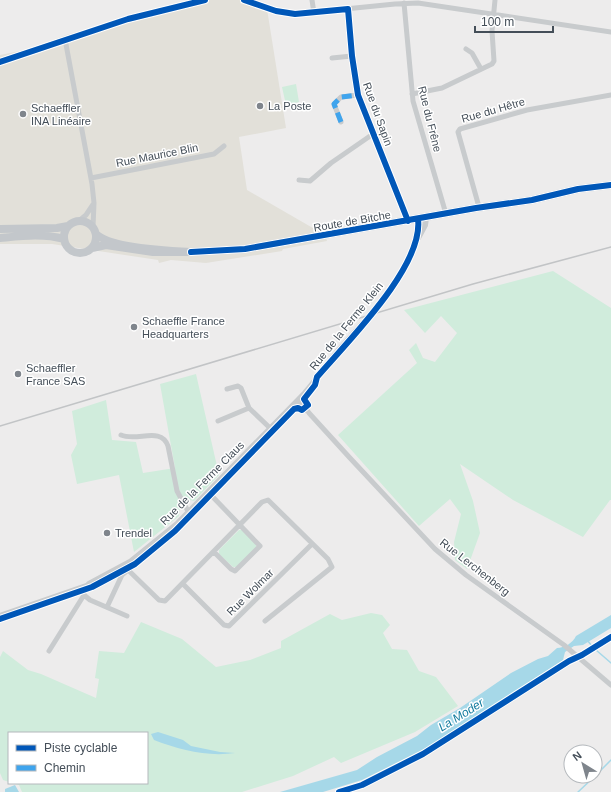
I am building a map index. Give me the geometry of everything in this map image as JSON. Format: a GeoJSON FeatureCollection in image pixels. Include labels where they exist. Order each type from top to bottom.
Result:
{"type":"FeatureCollection","features":[{"type":"Feature","properties":{"kind":"main road","name":"Route de Bitche"},"geometry":{"type":"LineString","coordinates":[[92,248],[106,245],[153,252],[191,252],[245,249],[478,208],[532,200],[578,189],[611,185]]}},
{"type":"Feature","properties":{"kind":"main road"},"geometry":{"type":"LineString","coordinates":[[0,229],[57,228],[68,226],[80,220],[86,221],[94,230],[96,241],[92,248],[84,252],[76,252],[69,248],[64,239],[64,232],[68,226]]}},
{"type":"Feature","properties":{"kind":"main road","name":"Route de Bitche"},"geometry":{"type":"LineString","coordinates":[[94,230],[108,241],[127,245],[191,252]]}},
{"type":"Feature","properties":{"kind":"main road"},"geometry":{"type":"LineString","coordinates":[[0,238],[36,235],[53,236],[64,239]]}},
{"type":"Feature","properties":{"kind":"street"},"geometry":{"type":"LineString","coordinates":[[0,62],[128,19],[206,0]]}},
{"type":"Feature","properties":{"kind":"street"},"geometry":{"type":"LineString","coordinates":[[244,0],[288,14],[314,13],[404,3],[432,5],[611,32]]}},
{"type":"Feature","properties":{"kind":"street"},"geometry":{"type":"LineString","coordinates":[[268,0],[268,7]]}},
{"type":"Feature","properties":{"kind":"street"},"geometry":{"type":"LineString","coordinates":[[312,0],[314,13]]}},
{"type":"Feature","properties":{"kind":"street"},"geometry":{"type":"LineString","coordinates":[[412,94],[442,88],[492,64],[494,61],[492,31],[495,0]]}},
{"type":"Feature","properties":{"kind":"street","name":"Rue du Frêne"},"geometry":{"type":"LineString","coordinates":[[404,3],[412,94],[446,214]]}},
{"type":"Feature","properties":{"kind":"street","name":"Rue du Sapin"},"geometry":{"type":"LineString","coordinates":[[348,9],[352,56],[358,95],[408,221]]}},
{"type":"Feature","properties":{"kind":"street"},"geometry":{"type":"LineString","coordinates":[[65,39],[91,178],[94,203],[94,230]]}},
{"type":"Feature","properties":{"kind":"street"},"geometry":{"type":"LineString","coordinates":[[466,49],[472,53],[480,69]]}},
{"type":"Feature","properties":{"kind":"street"},"geometry":{"type":"LineString","coordinates":[[332,58],[352,56]]}},
{"type":"Feature","properties":{"kind":"street","name":"Rue du Sapin"},"geometry":{"type":"LineString","coordinates":[[341,122],[334,104],[341,97],[358,95]]}},
{"type":"Feature","properties":{"kind":"street","name":"Rue du Hêtre"},"geometry":{"type":"LineString","coordinates":[[478,208],[458,132],[460,129],[527,110],[611,95]]}},
{"type":"Feature","properties":{"kind":"street"},"geometry":{"type":"LineString","coordinates":[[299,180],[310,181],[331,163],[374,134]]}},
{"type":"Feature","properties":{"kind":"street","name":"Rue Maurice Blin"},"geometry":{"type":"LineString","coordinates":[[91,178],[214,154],[224,146]]}},
{"type":"Feature","properties":{"kind":"street"},"geometry":{"type":"LineString","coordinates":[[80,220],[86,215],[94,203]]}},
{"type":"Feature","properties":{"kind":"street","name":"Rue de la Ferme Klein"},"geometry":{"type":"LineString","coordinates":[[298,401],[373,311],[404,268],[425,225],[422,218]]}},
{"type":"Feature","properties":{"kind":"street"},"geometry":{"type":"LineString","coordinates":[[227,389],[238,386],[241,388],[250,408],[270,428]]}},
{"type":"Feature","properties":{"kind":"street","name":"Rue Lerchenberg"},"geometry":{"type":"LineString","coordinates":[[298,401],[435,549],[466,575],[571,650],[611,684]]}},
{"type":"Feature","properties":{"kind":"street","name":"Rue de la Ferme Claus"},"geometry":{"type":"LineString","coordinates":[[0,616],[86,585],[116,570],[126,568],[189,513],[270,428],[298,401]]}},
{"type":"Feature","properties":{"kind":"street"},"geometry":{"type":"LineString","coordinates":[[218,421],[250,408]]}},
{"type":"Feature","properties":{"kind":"street"},"geometry":{"type":"LineString","coordinates":[[121,435],[135,438],[157,435],[165,439],[168,446],[177,490],[189,513]]}},
{"type":"Feature","properties":{"kind":"street"},"geometry":{"type":"LineString","coordinates":[[209,493],[260,544],[258,550],[235,570],[214,552]]}},
{"type":"Feature","properties":{"kind":"street"},"geometry":{"type":"LineString","coordinates":[[107,607],[126,568],[161,601],[167,600],[264,500],[268,500],[328,559],[332,567],[265,621]]}},
{"type":"Feature","properties":{"kind":"street","name":"Rue Wolmar"},"geometry":{"type":"LineString","coordinates":[[183,584],[224,625],[229,626],[312,544]]}},
{"type":"Feature","properties":{"kind":"street"},"geometry":{"type":"LineString","coordinates":[[49,651],[84,595],[86,585]]}},
{"type":"Feature","properties":{"kind":"street"},"geometry":{"type":"LineString","coordinates":[[84,595],[127,616]]}},
{"type":"Feature","properties":{"kind":"shaded area"},"geometry":{"type":"Polygon","coordinates":[[[192,0],[246,0],[267,9],[286,128],[239,137],[247,190],[325,235],[327,241],[283,249],[282,251],[206,263],[171,260],[159,263],[158,260],[52,244],[0,244],[0,55],[30,49],[66,35],[192,0]]]}},
{"type":"Feature","properties":{"kind":"green space"},"geometry":{"type":"Polygon","coordinates":[[[296,84],[299,102],[286,105],[282,87],[296,84]]]}},
{"type":"Feature","properties":{"kind":"green space"},"geometry":{"type":"Polygon","coordinates":[[[553,271],[611,308],[611,500],[583,537],[513,500],[460,464],[473,501],[480,533],[467,569],[455,560],[454,542],[461,514],[450,499],[419,526],[338,435],[417,363],[409,350],[416,343],[423,358],[435,362],[457,333],[441,316],[425,333],[404,310],[553,271]]]}},
{"type":"Feature","properties":{"kind":"green space"},"geometry":{"type":"Polygon","coordinates":[[[196,374],[219,475],[194,501],[186,499],[180,504],[179,516],[134,552],[119,475],[77,484],[71,455],[77,444],[72,411],[106,400],[112,440],[136,442],[143,473],[175,468],[160,384],[196,374]]]}},
{"type":"Feature","properties":{"kind":"green space"},"geometry":{"type":"Polygon","coordinates":[[[239,530],[242,530],[256,544],[256,548],[237,567],[233,567],[219,554],[219,550],[239,530]]]}},
{"type":"Feature","properties":{"kind":"green space"},"geometry":{"type":"Polygon","coordinates":[[[371,613],[382,615],[390,625],[383,633],[392,649],[407,650],[419,671],[436,677],[458,706],[415,732],[341,763],[334,757],[293,776],[242,792],[22,792],[19,785],[16,784],[148,784],[148,732],[8,732],[8,782],[3,780],[0,773],[0,657],[3,651],[28,670],[41,674],[96,698],[99,679],[95,678],[99,651],[124,653],[141,622],[182,639],[216,667],[250,660],[281,648],[281,641],[330,614],[342,620],[371,613]]]}},
{"type":"Feature","properties":{"kind":"water","name":"La Moder"},"geometry":{"type":"Polygon","coordinates":[[[611,615],[611,628],[583,645],[574,646],[565,652],[563,660],[432,745],[362,780],[323,792],[280,792],[357,770],[377,757],[417,736],[431,725],[460,708],[511,673],[538,659],[548,656],[557,648],[568,645],[576,636],[611,615]]]}},
{"type":"Feature","properties":{"kind":"water"},"geometry":{"type":"Polygon","coordinates":[[[158,732],[183,740],[191,746],[220,752],[235,753],[214,754],[184,750],[154,740],[151,734],[158,732]]]}},
{"type":"Feature","properties":{"kind":"water"},"geometry":{"type":"Polygon","coordinates":[[[15,785],[19,792],[5,792],[5,789],[15,785]]]}},
{"type":"Feature","properties":{"kind":"waterway"},"geometry":{"type":"LineString","coordinates":[[587,640],[592,646]]}},
{"type":"Feature","properties":{"kind":"waterway"},"geometry":{"type":"LineString","coordinates":[[596,650],[611,663]]}},
{"type":"Feature","properties":{"kind":"waterway"},"geometry":{"type":"LineString","coordinates":[[603,768],[611,760]]}},
{"type":"Feature","properties":{"kind":"waterway"},"geometry":{"type":"LineString","coordinates":[[578,792],[586,784]]}},
{"type":"Feature","properties":{"kind":"railway"},"geometry":{"type":"LineString","coordinates":[[0,426],[473,284],[611,247]]}},
{"type":"Feature","properties":{"kind":"marked path"},"geometry":{"type":"LineString","coordinates":[[341,122],[334,104],[341,97],[358,95]]}},
{"type":"Feature","properties":{"kind":"cycle path"},"geometry":{"type":"LineString","coordinates":[[0,62],[128,19],[205,0]]}},
{"type":"Feature","properties":{"kind":"cycle path"},"geometry":{"type":"LineString","coordinates":[[244,0],[276,11],[295,14],[348,9],[352,56],[358,95],[408,221]]}},
{"type":"Feature","properties":{"kind":"cycle path"},"geometry":{"type":"LineString","coordinates":[[191,252],[245,249],[476,208],[532,200],[578,189],[611,185]]}},
{"type":"Feature","properties":{"kind":"cycle path"},"geometry":{"type":"LineString","coordinates":[[0,619],[92,587],[135,564],[175,531],[294,409],[298,408],[302,410],[308,405],[304,399],[315,385],[317,377],[364,324],[397,280],[409,259],[417,238],[418,219]]}},
{"type":"Feature","properties":{"kind":"cycle path"},"geometry":{"type":"LineString","coordinates":[[339,792],[362,785],[423,754],[569,661],[582,655],[611,637]]}},
{"type":"Feature","properties":{"kind":"place","name":"La Poste"},"geometry":{"type":"Point","coordinates":[260,106]}},
{"type":"Feature","properties":{"kind":"place","name":"Schaeffler INA Linéaire"},"geometry":{"type":"Point","coordinates":[23,114]}},
{"type":"Feature","properties":{"kind":"place","name":"Schaeffle France Headquarters"},"geometry":{"type":"Point","coordinates":[134,327]}},
{"type":"Feature","properties":{"kind":"place","name":"Schaeffler France SAS"},"geometry":{"type":"Point","coordinates":[18,374]}},
{"type":"Feature","properties":{"kind":"place","name":"Trendel"},"geometry":{"type":"Point","coordinates":[107,533]}}]}
